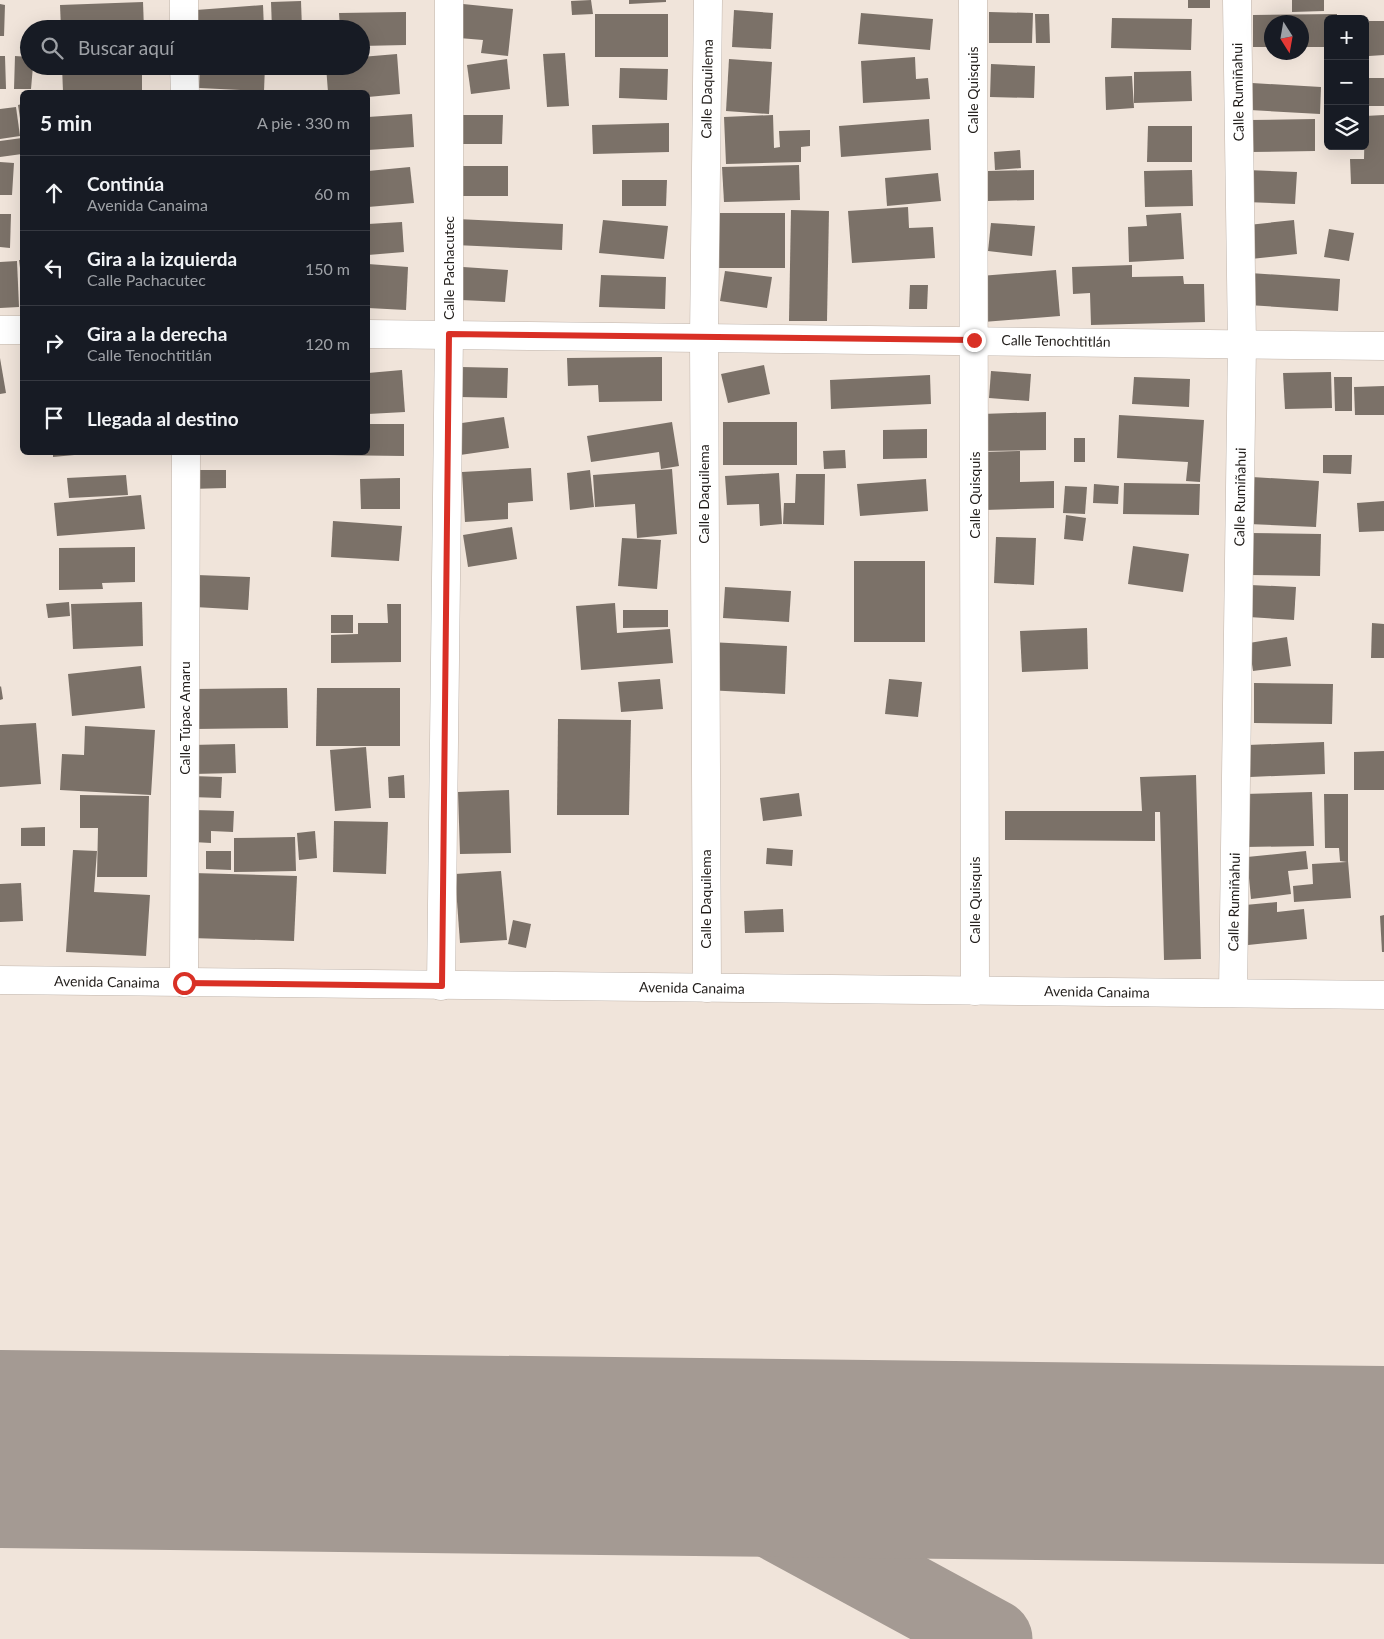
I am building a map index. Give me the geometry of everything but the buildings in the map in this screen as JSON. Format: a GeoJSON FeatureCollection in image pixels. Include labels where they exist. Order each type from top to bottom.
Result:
{"type":"FeatureCollection","features":[{"type":"Feature","properties":{"kind":"street"},"geometry":{"type":"LineString","coordinates":[[184,0],[184,20]]}},
{"type":"Feature","properties":{"kind":"street","name":"Calle Pachacutec"},"geometry":{"type":"LineString","coordinates":[[442,986],[449,334],[448,0]]}},
{"type":"Feature","properties":{"kind":"street","name":"Calle Daquilema"},"geometry":{"type":"LineString","coordinates":[[707,988],[704,337],[708,0]]}},
{"type":"Feature","properties":{"kind":"street","name":"Calle Quisquis"},"geometry":{"type":"LineString","coordinates":[[973,0],[975,991]]}},
{"type":"Feature","properties":{"kind":"street","name":"Calle Rumiñahui"},"geometry":{"type":"LineString","coordinates":[[1233,994],[1242,344],[1237,0]]}},
{"type":"Feature","properties":{"kind":"street"},"geometry":{"type":"LineString","coordinates":[[184,75],[185,90]]}},
{"type":"Feature","properties":{"kind":"street"},"geometry":{"type":"LineString","coordinates":[[0,330],[20,330]]}},
{"type":"Feature","properties":{"kind":"street","name":"Calle Tenochtitlán"},"geometry":{"type":"LineString","coordinates":[[370,334],[1384,346]]}},
{"type":"Feature","properties":{"kind":"street","name":"Calle Túpac Amaru"},"geometry":{"type":"LineString","coordinates":[[184,983],[186,455]]}},
{"type":"Feature","properties":{"kind":"street","name":"Avenida Canaima"},"geometry":{"type":"LineString","coordinates":[[0,980],[1384,995]]}},
{"type":"Feature","properties":{"kind":"taxiway"},"geometry":{"type":"LineString","coordinates":[[656,1456],[993,1639]]}},
{"type":"Feature","properties":{"kind":"runway"},"geometry":{"type":"LineString","coordinates":[[0,1449],[1384,1465]]}},
{"type":"Feature","properties":{"kind":"route"},"geometry":{"type":"LineString","coordinates":[[184,983],[442,986],[449,334],[974,340]]}}]}
